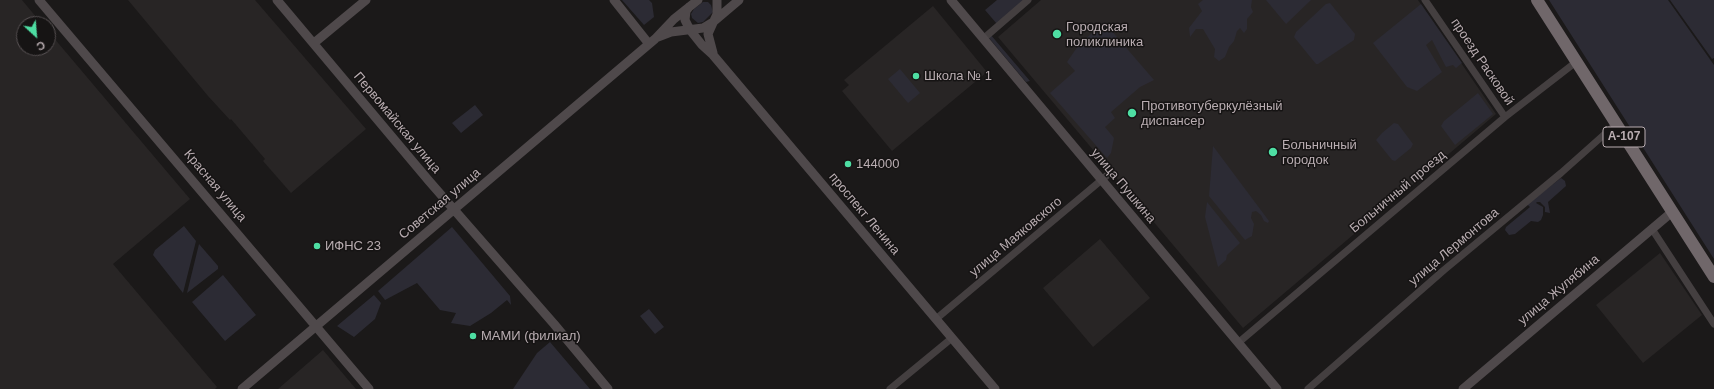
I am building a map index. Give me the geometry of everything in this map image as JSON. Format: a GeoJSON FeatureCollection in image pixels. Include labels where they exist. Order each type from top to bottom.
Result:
{"type":"FeatureCollection","features":[{"type":"Feature","properties":{"kind":"highway","name":"А-107"},"geometry":{"type":"LineString","coordinates":[[1536,0],[1714,277]]}},
{"type":"Feature","properties":{"kind":"main road","name":"Красная улица"},"geometry":{"type":"LineString","coordinates":[[40,0],[369,389]]}},
{"type":"Feature","properties":{"kind":"main road","name":"Первомайская улица"},"geometry":{"type":"LineString","coordinates":[[277,0],[608,389]]}},
{"type":"Feature","properties":{"kind":"main road"},"geometry":{"type":"LineString","coordinates":[[314,43],[366,0]]}},
{"type":"Feature","properties":{"kind":"main road"},"geometry":{"type":"LineString","coordinates":[[614,0],[652,41]]}},
{"type":"Feature","properties":{"kind":"main road","name":"Советская улица"},"geometry":{"type":"LineString","coordinates":[[242,389],[652,41],[698,0]]}},
{"type":"Feature","properties":{"kind":"main road"},"geometry":{"type":"LineString","coordinates":[[713,22],[738,0]]}},
{"type":"Feature","properties":{"kind":"main road","name":"улица Пушкина"},"geometry":{"type":"LineString","coordinates":[[951,0],[1277,389]]}},
{"type":"Feature","properties":{"kind":"main road","name":"проспект Ленина"},"geometry":{"type":"LineString","coordinates":[[713,55],[708,37],[717,14],[716,2]]}},
{"type":"Feature","properties":{"kind":"main road","name":"проспект Ленина"},"geometry":{"type":"LineString","coordinates":[[690,6],[686,11],[684,20],[690,30],[702,45],[713,55],[995,389]]}},
{"type":"Feature","properties":{"kind":"main road","name":"Советская улица"},"geometry":{"type":"LineString","coordinates":[[652,41],[671,32],[703,28],[713,22]]}},
{"type":"Feature","properties":{"kind":"main road","name":"улица Жулябина"},"geometry":{"type":"LineString","coordinates":[[1463,389],[1672,212]]}},
{"type":"Feature","properties":{"kind":"street"},"geometry":{"type":"LineString","coordinates":[[983,38],[1028,0]]}},
{"type":"Feature","properties":{"kind":"street","name":"проезд Расковой"},"geometry":{"type":"LineString","coordinates":[[1425,0],[1505,117]]}},
{"type":"Feature","properties":{"kind":"street","name":"Больничный проезд"},"geometry":{"type":"LineString","coordinates":[[1238,343],[1505,117],[1576,62]]}},
{"type":"Feature","properties":{"kind":"street","name":"улица Лермонтова"},"geometry":{"type":"LineString","coordinates":[[1308,389],[1444,270],[1561,173],[1616,124]]}},
{"type":"Feature","properties":{"kind":"street","name":"улица Маяковского"},"geometry":{"type":"LineString","coordinates":[[936,319],[1112,172]]}},
{"type":"Feature","properties":{"kind":"street"},"geometry":{"type":"LineString","coordinates":[[1652,229],[1714,324]]}},
{"type":"Feature","properties":{"kind":"street"},"geometry":{"type":"LineString","coordinates":[[890,389],[952,338]]}},
{"type":"Feature","properties":{"kind":"shaded area"},"geometry":{"type":"Polygon","coordinates":[[[0,0],[22,0],[35,16],[16,16],[16,56],[56,56],[56,40],[190,199],[113,264],[217,387],[215,389],[0,389],[0,0]]]}},
{"type":"Feature","properties":{"kind":"shaded area"},"geometry":{"type":"Polygon","coordinates":[[[128,0],[255,0],[366,129],[291,193],[263,161],[265,159],[231,119],[230,120],[208,96],[128,0]]]}},
{"type":"Feature","properties":{"kind":"shaded area"},"geometry":{"type":"Polygon","coordinates":[[[622,0],[649,0],[652,3],[654,17],[644,25],[622,0]]]}},
{"type":"Feature","properties":{"kind":"shaded area"},"geometry":{"type":"Polygon","coordinates":[[[997,0],[1024,0],[997,24],[985,10],[997,0]]]}},
{"type":"Feature","properties":{"kind":"shaded area","name":"Больничный городок"},"geometry":{"type":"Polygon","coordinates":[[[1041,0],[1418,0],[1496,114],[1243,328],[998,37],[1041,0]]]}},
{"type":"Feature","properties":{"kind":"shaded area"},"geometry":{"type":"Polygon","coordinates":[[[1203,0],[1252,0],[1251,7],[1253,12],[1247,19],[1247,29],[1244,33],[1240,28],[1237,31],[1234,41],[1229,47],[1225,57],[1219,61],[1214,57],[1215,49],[1203,29],[1196,29],[1190,37],[1189,28],[1202,11],[1198,4],[1203,0]]]}},
{"type":"Feature","properties":{"kind":"shaded area"},"geometry":{"type":"Polygon","coordinates":[[[1266,0],[1311,0],[1286,24],[1266,0]]]}},
{"type":"Feature","properties":{"kind":"shaded area"},"geometry":{"type":"Polygon","coordinates":[[[1549,0],[1668,0],[1714,65],[1714,259],[1549,0]]]}},
{"type":"Feature","properties":{"kind":"shaded area"},"geometry":{"type":"Polygon","coordinates":[[[1670,0],[1714,0],[1714,58],[1712,59],[1670,0]]]}},
{"type":"Feature","properties":{"kind":"shaded area"},"geometry":{"type":"Polygon","coordinates":[[[703,2],[708,2],[711,5],[713,12],[703,22],[698,23],[692,18],[691,14],[694,9],[703,2]]]}},
{"type":"Feature","properties":{"kind":"shaded area"},"geometry":{"type":"Polygon","coordinates":[[[1330,3],[1355,34],[1354,40],[1316,64],[1294,37],[1296,32],[1326,4],[1330,3]]]}},
{"type":"Feature","properties":{"kind":"shaded area"},"geometry":{"type":"Polygon","coordinates":[[[1421,4],[1462,63],[1456,68],[1453,65],[1446,67],[1432,40],[1426,45],[1442,72],[1417,91],[1407,87],[1373,43],[1421,4]]]}},
{"type":"Feature","properties":{"kind":"shaded area","name":"Школа № 1"},"geometry":{"type":"Polygon","coordinates":[[[933,6],[987,72],[892,151],[842,91],[849,85],[844,80],[933,6]]]}},
{"type":"Feature","properties":{"kind":"shaded area"},"geometry":{"type":"Polygon","coordinates":[[[1104,22],[1154,80],[1140,87],[1111,112],[1115,118],[1105,127],[1114,138],[1111,153],[1107,158],[1050,93],[1075,71],[1067,62],[1078,46],[1104,22]]]}},
{"type":"Feature","properties":{"kind":"shaded area"},"geometry":{"type":"Polygon","coordinates":[[[990,34],[1030,81],[1026,82],[989,38],[990,34]]]}},
{"type":"Feature","properties":{"kind":"shaded area"},"geometry":{"type":"Polygon","coordinates":[[[900,69],[920,93],[908,103],[888,79],[900,69]]]}},
{"type":"Feature","properties":{"kind":"shaded area"},"geometry":{"type":"Polygon","coordinates":[[[1478,93],[1493,114],[1455,145],[1441,126],[1444,121],[1478,93]]]}},
{"type":"Feature","properties":{"kind":"shaded area"},"geometry":{"type":"Polygon","coordinates":[[[475,105],[483,115],[461,133],[452,123],[475,105]]]}},
{"type":"Feature","properties":{"kind":"shaded area"},"geometry":{"type":"Polygon","coordinates":[[[1394,123],[1398,124],[1413,144],[1411,148],[1395,161],[1392,160],[1376,140],[1394,123]]]}},
{"type":"Feature","properties":{"kind":"shaded area"},"geometry":{"type":"Polygon","coordinates":[[[1213,146],[1269,221],[1268,223],[1264,221],[1261,215],[1256,211],[1252,212],[1251,218],[1254,224],[1252,236],[1245,240],[1209,196],[1213,146]]]}},
{"type":"Feature","properties":{"kind":"shaded area"},"geometry":{"type":"Polygon","coordinates":[[[1561,178],[1565,181],[1566,186],[1548,202],[1550,213],[1545,212],[1545,207],[1540,202],[1537,202],[1536,203],[1543,207],[1543,215],[1541,220],[1538,222],[1531,221],[1515,234],[1509,235],[1505,230],[1506,227],[1530,207],[1527,204],[1561,178]]]}},
{"type":"Feature","properties":{"kind":"shaded area"},"geometry":{"type":"Polygon","coordinates":[[[1207,202],[1240,243],[1227,255],[1226,260],[1218,267],[1205,217],[1207,202]]]}},
{"type":"Feature","properties":{"kind":"shaded area"},"geometry":{"type":"Polygon","coordinates":[[[184,226],[196,241],[183,293],[153,255],[155,250],[184,226]]]}},
{"type":"Feature","properties":{"kind":"shaded area"},"geometry":{"type":"Polygon","coordinates":[[[452,227],[510,296],[511,305],[507,300],[491,313],[470,326],[451,323],[456,313],[440,310],[417,283],[385,300],[378,291],[452,227]]]}},
{"type":"Feature","properties":{"kind":"shaded area"},"geometry":{"type":"Polygon","coordinates":[[[1100,239],[1150,298],[1093,347],[1043,288],[1100,239]]]}},
{"type":"Feature","properties":{"kind":"shaded area"},"geometry":{"type":"Polygon","coordinates":[[[199,244],[218,266],[218,269],[187,293],[199,244]]]}},
{"type":"Feature","properties":{"kind":"shaded area"},"geometry":{"type":"Polygon","coordinates":[[[1660,253],[1702,315],[1643,363],[1596,305],[1660,253]]]}},
{"type":"Feature","properties":{"kind":"shaded area"},"geometry":{"type":"Polygon","coordinates":[[[223,275],[256,315],[225,341],[192,302],[223,275]]]}},
{"type":"Feature","properties":{"kind":"shaded area"},"geometry":{"type":"Polygon","coordinates":[[[374,295],[381,303],[375,319],[354,337],[337,326],[374,295]]]}},
{"type":"Feature","properties":{"kind":"shaded area"},"geometry":{"type":"Polygon","coordinates":[[[649,309],[664,327],[655,334],[640,316],[649,309]]]}},
{"type":"Feature","properties":{"kind":"shaded area"},"geometry":{"type":"Polygon","coordinates":[[[550,342],[590,389],[513,389],[537,353],[550,342]]]}},
{"type":"Feature","properties":{"kind":"shaded area"},"geometry":{"type":"Polygon","coordinates":[[[323,350],[356,389],[278,389],[323,350]]]}},
{"type":"Feature","properties":{"kind":"place","name":"Городская поликлиника"},"geometry":{"type":"Point","coordinates":[1057,34]}},
{"type":"Feature","properties":{"kind":"place","name":"Школа № 1"},"geometry":{"type":"Point","coordinates":[916,76]}},
{"type":"Feature","properties":{"kind":"place","name":"Противотуберкулёзный диспансер"},"geometry":{"type":"Point","coordinates":[1132,113]}},
{"type":"Feature","properties":{"kind":"place","name":"Больничный городок"},"geometry":{"type":"Point","coordinates":[1273,152]}},
{"type":"Feature","properties":{"kind":"place","name":"144000"},"geometry":{"type":"Point","coordinates":[848,164]}},
{"type":"Feature","properties":{"kind":"place","name":"ИФНС 23"},"geometry":{"type":"Point","coordinates":[317,246]}},
{"type":"Feature","properties":{"kind":"place","name":"МАМИ (филиал)"},"geometry":{"type":"Point","coordinates":[473,336]}}]}
